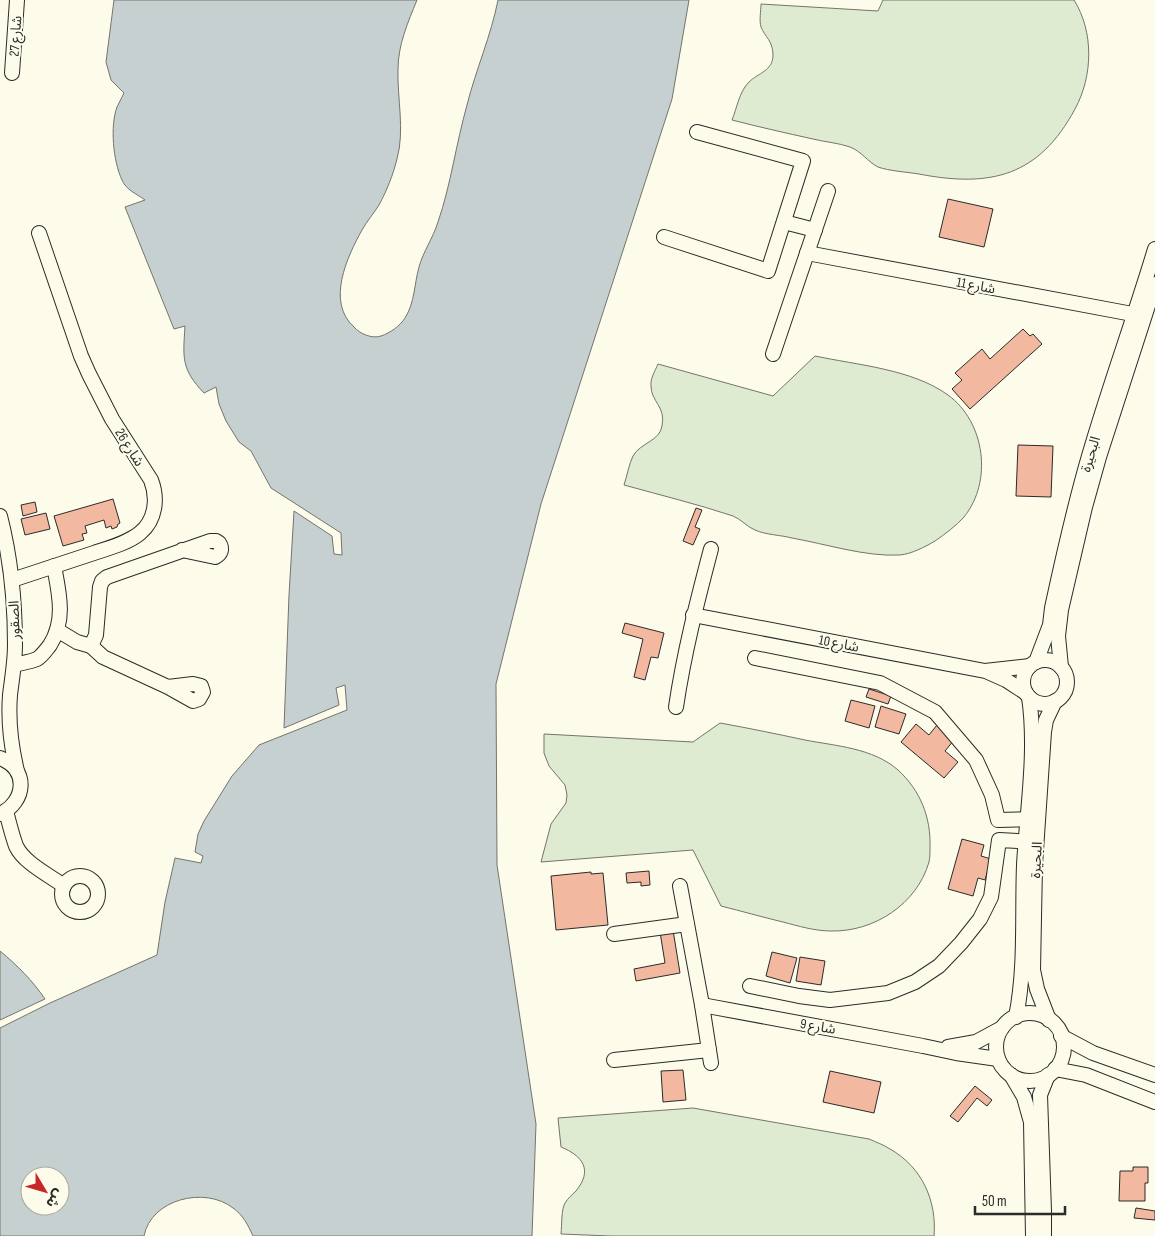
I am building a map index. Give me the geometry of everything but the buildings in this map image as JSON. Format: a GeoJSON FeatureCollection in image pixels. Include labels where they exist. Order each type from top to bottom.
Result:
{"type":"FeatureCollection","features":[{"type":"Feature","properties":{"kind":"street","name":"شارع 27"},"geometry":{"type":"LineString","coordinates":[[12,73],[17,0]]}},
{"type":"Feature","properties":{"kind":"street"},"geometry":{"type":"LineString","coordinates":[[664,237],[768,271],[784,222],[803,161],[697,132]]}},
{"type":"Feature","properties":{"kind":"street"},"geometry":{"type":"LineString","coordinates":[[773,354],[828,191]]}},
{"type":"Feature","properties":{"kind":"street"},"geometry":{"type":"LineString","coordinates":[[784,222],[815,230]]}},
{"type":"Feature","properties":{"kind":"street","name":"شارع 26"},"geometry":{"type":"LineString","coordinates":[[12,580],[133,538],[141,533],[150,520],[156,502],[154,486],[151,480],[112,419],[85,365],[39,233]]}},
{"type":"Feature","properties":{"kind":"street","name":"البحيرة"},"geometry":{"type":"LineString","coordinates":[[1061,667],[1058,636],[1085,507],[1140,316],[1155,249]]}},
{"type":"Feature","properties":{"kind":"street","name":"شارع 11"},"geometry":{"type":"LineString","coordinates":[[807,253],[1140,316]]}},
{"type":"Feature","properties":{"kind":"street","name":"البحيرة"},"geometry":{"type":"LineString","coordinates":[[1033,664],[1050,625],[1065,549],[1085,471],[1140,316],[1155,284]]}},
{"type":"Feature","properties":{"kind":"street","name":"الصقور"},"geometry":{"type":"LineString","coordinates":[[0,516],[4,559],[12,580],[15,639],[10,696],[11,749],[21,783],[19,797],[3,813]]}},
{"type":"Feature","properties":{"kind":"street"},"geometry":{"type":"LineString","coordinates":[[676,707],[682,664],[711,549]]}},
{"type":"Feature","properties":{"kind":"street"},"geometry":{"type":"LineString","coordinates":[[91,646],[96,635],[102,581],[107,577],[182,550]]}},
{"type":"Feature","properties":{"kind":"street"},"geometry":{"type":"LineString","coordinates":[[14,665],[40,657],[49,646],[57,630],[61,610],[54,566]]}},
{"type":"Feature","properties":{"kind":"street","name":"شارع 10"},"geometry":{"type":"LineString","coordinates":[[693,616],[985,671],[1006,680],[1027,695]]}},
{"type":"Feature","properties":{"kind":"street"},"geometry":{"type":"LineString","coordinates":[[57,630],[77,642],[91,646],[103,657],[168,687]]}},
{"type":"Feature","properties":{"kind":"street"},"geometry":{"type":"LineString","coordinates":[[750,986],[830,1000],[888,992],[915,982],[939,966],[980,919],[991,897],[999,840],[998,820],[992,795],[976,760],[935,712],[880,683],[755,658]]}},
{"type":"Feature","properties":{"kind":"street"},"geometry":{"type":"LineString","coordinates":[[1049,661],[1061,667],[1066,676],[1066,687],[1063,694],[1055,701],[1049,704],[1042,704],[1027,695],[1023,684],[1023,677],[1033,664],[1049,661]]}},
{"type":"Feature","properties":{"kind":"street","name":"شارع 10"},"geometry":{"type":"LineString","coordinates":[[985,671],[1033,664]]}},
{"type":"Feature","properties":{"kind":"street","name":"البحيرة"},"geometry":{"type":"LineString","coordinates":[[1016,1017],[1022,971],[1032,819],[1033,732],[1027,695]]}},
{"type":"Feature","properties":{"kind":"street","name":"الصقور"},"geometry":{"type":"LineString","coordinates":[[0,724],[10,696]]}},
{"type":"Feature","properties":{"kind":"street","name":"البحيرة"},"geometry":{"type":"LineString","coordinates":[[1032,819],[1046,720],[1055,701]]}},
{"type":"Feature","properties":{"kind":"street"},"geometry":{"type":"LineString","coordinates":[[0,758],[8,761],[16,771]]}},
{"type":"Feature","properties":{"kind":"street"},"geometry":{"type":"LineString","coordinates":[[3,813],[16,846],[21,853],[64,886]]}},
{"type":"Feature","properties":{"kind":"street"},"geometry":{"type":"LineString","coordinates":[[998,820],[1032,819]]}},
{"type":"Feature","properties":{"kind":"street"},"geometry":{"type":"LineString","coordinates":[[999,840],[1031,842]]}},
{"type":"Feature","properties":{"kind":"street","name":"البحيرة"},"geometry":{"type":"LineString","coordinates":[[1031,842],[1033,970],[1037,989],[1049,1020]]}},
{"type":"Feature","properties":{"kind":"street"},"geometry":{"type":"LineString","coordinates":[[614,1060],[710,1056],[680,886]]}},
{"type":"Feature","properties":{"kind":"street"},"geometry":{"type":"LineString","coordinates":[[614,934],[687,924]]}},
{"type":"Feature","properties":{"kind":"street","name":"شارع 9"},"geometry":{"type":"LineString","coordinates":[[702,1005],[956,1053],[998,1058]]}},
{"type":"Feature","properties":{"kind":"street"},"geometry":{"type":"LineString","coordinates":[[1033,1236],[1037,1149],[1040,1095],[1051,1072],[1063,1054],[1062,1036],[1057,1027],[1049,1020],[1035,1014],[1026,1014],[1016,1017],[1002,1028],[996,1043],[998,1058],[1003,1068],[1011,1076],[1028,1107],[1037,1149],[1044,1236]]}},
{"type":"Feature","properties":{"kind":"street","name":"شارع 9"},"geometry":{"type":"LineString","coordinates":[[935,1048],[967,1045],[1002,1028]]}},
{"type":"Feature","properties":{"kind":"street"},"geometry":{"type":"LineString","coordinates":[[1062,1036],[1093,1053],[1155,1075]]}},
{"type":"Feature","properties":{"kind":"street"},"geometry":{"type":"LineString","coordinates":[[1086,1075],[1093,1053]]}},
{"type":"Feature","properties":{"kind":"street"},"geometry":{"type":"LineString","coordinates":[[1011,1076],[1029,1081],[1051,1072],[1086,1075],[1155,1102]]}},
{"type":"Feature","properties":{"kind":"green space"},"geometry":{"type":"Polygon","coordinates":[[[883,0],[1074,0],[1081,13],[1088,40],[1088,68],[1081,96],[1061,132],[1046,149],[1029,163],[1010,172],[991,177],[969,179],[945,178],[882,168],[874,165],[854,149],[846,146],[732,120],[746,86],[771,65],[772,46],[760,25],[761,4],[878,11],[883,0]]]}},
{"type":"Feature","properties":{"kind":"green space"},"geometry":{"type":"Polygon","coordinates":[[[815,356],[884,369],[918,379],[948,395],[970,420],[977,436],[981,453],[979,487],[973,503],[964,517],[935,541],[918,550],[900,555],[860,552],[759,532],[733,516],[624,485],[633,456],[640,448],[658,435],[662,426],[662,414],[653,396],[651,386],[658,364],[773,396],[815,356]]]}},
{"type":"Feature","properties":{"kind":"green space"},"geometry":{"type":"Polygon","coordinates":[[[720,723],[866,752],[898,770],[912,786],[923,805],[930,836],[929,862],[915,891],[904,903],[892,913],[863,927],[847,930],[819,930],[721,906],[693,850],[541,862],[551,824],[566,803],[567,795],[565,785],[549,766],[544,753],[544,734],[693,742],[720,723]]]}},
{"type":"Feature","properties":{"kind":"green space"},"geometry":{"type":"Polygon","coordinates":[[[693,1108],[869,1139],[885,1146],[911,1165],[925,1186],[933,1210],[934,1236],[611,1236],[561,1234],[562,1214],[565,1203],[581,1183],[585,1170],[580,1159],[561,1147],[558,1118],[693,1108]]]}},
{"type":"Feature","properties":{"kind":"shaded area"},"geometry":{"type":"Polygon","coordinates":[[[114,0],[417,0],[404,34],[398,60],[401,125],[397,159],[392,177],[379,205],[362,230],[350,253],[345,266],[340,292],[341,305],[346,317],[354,327],[366,335],[378,337],[398,326],[405,318],[411,306],[421,261],[443,208],[467,105],[498,0],[689,0],[672,99],[541,504],[496,684],[497,865],[536,1124],[532,1236],[253,1236],[242,1217],[233,1208],[221,1201],[194,1197],[168,1205],[157,1213],[149,1223],[144,1236],[0,1236],[0,1028],[50,1003],[157,955],[165,902],[175,858],[201,863],[203,856],[195,852],[198,834],[232,776],[259,745],[347,710],[345,685],[336,688],[339,705],[284,728],[294,511],[332,536],[334,554],[342,555],[341,533],[271,488],[251,451],[239,442],[226,421],[219,404],[216,387],[204,393],[196,385],[187,370],[184,355],[185,326],[174,329],[125,207],[145,200],[126,186],[116,163],[113,133],[115,115],[124,93],[111,80],[106,62],[114,0]]]}},
{"type":"Feature","properties":{"kind":"shaded area"},"geometry":{"type":"Polygon","coordinates":[[[0,951],[13,962],[45,999],[0,1020],[0,951]]]}}]}
